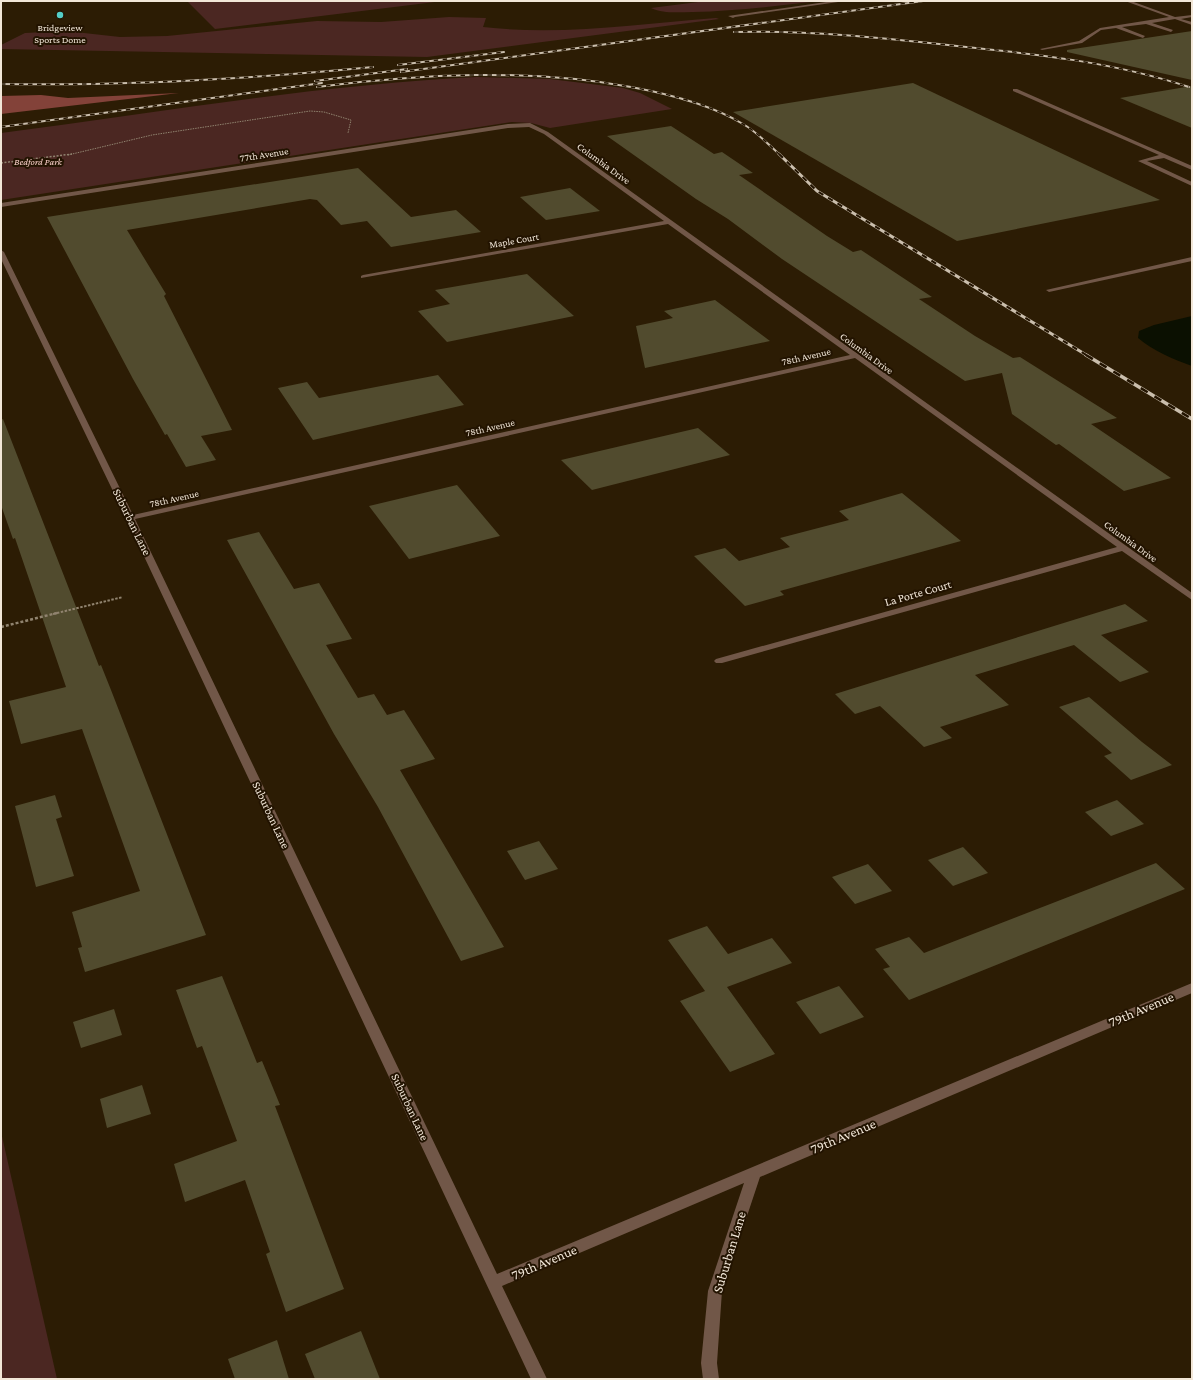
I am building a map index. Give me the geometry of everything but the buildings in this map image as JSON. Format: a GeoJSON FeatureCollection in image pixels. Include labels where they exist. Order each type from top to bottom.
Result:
{"type":"FeatureCollection","features":[{"type":"Feature","properties":{"kind":"street"},"geometry":{"type":"LineString","coordinates":[[733,18],[730,16],[843,1]]}},
{"type":"Feature","properties":{"kind":"street"},"geometry":{"type":"LineString","coordinates":[[1128,1],[1192,24]]}},
{"type":"Feature","properties":{"kind":"street"},"geometry":{"type":"LineString","coordinates":[[1042,48],[1080,42],[1100,29],[1192,16]]}},
{"type":"Feature","properties":{"kind":"street"},"geometry":{"type":"LineString","coordinates":[[1146,22],[1171,31]]}},
{"type":"Feature","properties":{"kind":"street"},"geometry":{"type":"LineString","coordinates":[[1116,27],[1143,36]]}},
{"type":"Feature","properties":{"kind":"street"},"geometry":{"type":"LineString","coordinates":[[1015,90],[1192,168]]}},
{"type":"Feature","properties":{"kind":"street","name":"77th Avenue"},"geometry":{"type":"LineString","coordinates":[[1,205],[508,126],[530,125]]}},
{"type":"Feature","properties":{"kind":"street","name":"Columbia Drive"},"geometry":{"type":"LineString","coordinates":[[530,125],[546,133],[854,356],[1192,597]]}},
{"type":"Feature","properties":{"kind":"street"},"geometry":{"type":"LineString","coordinates":[[1164,156],[1142,161],[1192,184]]}},
{"type":"Feature","properties":{"kind":"street","name":"Maple Court"},"geometry":{"type":"LineString","coordinates":[[363,277],[668,222]]}},
{"type":"Feature","properties":{"kind":"street","name":"Suburban Lane"},"geometry":{"type":"LineString","coordinates":[[1,252],[130,518],[538,1379]]}},
{"type":"Feature","properties":{"kind":"street"},"geometry":{"type":"LineString","coordinates":[[1049,290],[1192,259]]}},
{"type":"Feature","properties":{"kind":"street","name":"78th Avenue"},"geometry":{"type":"LineString","coordinates":[[130,518],[854,356]]}},
{"type":"Feature","properties":{"kind":"street","name":"La Porte Court"},"geometry":{"type":"LineString","coordinates":[[718,661],[1124,548]]}},
{"type":"Feature","properties":{"kind":"street","name":"79th Avenue"},"geometry":{"type":"LineString","coordinates":[[493,1284],[1192,988]]}},
{"type":"Feature","properties":{"kind":"street","name":"Suburban Lane"},"geometry":{"type":"LineString","coordinates":[[711,1379],[709,1363],[715,1291],[754,1174]]}},
{"type":"Feature","properties":{"kind":"path"},"geometry":{"type":"LineString","coordinates":[[1,163],[65,156],[152,135],[310,111],[324,112],[351,120],[347,136]]}},
{"type":"Feature","properties":{"kind":"path"},"geometry":{"type":"LineString","coordinates":[[1,627],[123,597]]}},
{"type":"Feature","properties":{"kind":"green space"},"geometry":{"type":"Polygon","coordinates":[[[187,1],[443,1],[215,29],[187,1]]]}},
{"type":"Feature","properties":{"kind":"green space"},"geometry":{"type":"Polygon","coordinates":[[[706,1],[819,1],[756,8],[709,11],[672,12],[651,8],[706,1]]]}},
{"type":"Feature","properties":{"kind":"green space"},"geometry":{"type":"Polygon","coordinates":[[[449,17],[486,18],[483,27],[541,30],[570,30],[716,18],[719,19],[427,57],[1,49],[1,45],[25,33],[66,31],[120,37],[167,36],[317,21],[381,22],[449,17]]]}},
{"type":"Feature","properties":{"kind":"green space","name":"Bedford Park"},"geometry":{"type":"Polygon","coordinates":[[[477,77],[550,79],[623,88],[640,93],[672,109],[550,128],[531,123],[512,122],[1,200],[1,133],[298,93],[358,86],[477,77]]]}},
{"type":"Feature","properties":{"kind":"green space"},"geometry":{"type":"Polygon","coordinates":[[[1,1132],[57,1379],[1,1379],[1,1132]]]}},
{"type":"Feature","properties":{"kind":"shaded area"},"geometry":{"type":"Polygon","coordinates":[[[179,93],[1,114],[1,96],[41,95],[68,98],[179,93]]]}},
{"type":"Feature","properties":{"kind":"shaded area"},"geometry":{"type":"Polygon","coordinates":[[[1192,316],[1192,366],[1150,347],[1138,338],[1139,331],[1154,325],[1192,316]]]}},
{"type":"Feature","properties":{"kind":"railway"},"geometry":{"type":"LineString","coordinates":[[401,72],[923,1]]}},
{"type":"Feature","properties":{"kind":"railway"},"geometry":{"type":"LineString","coordinates":[[734,32],[790,32],[846,35],[1016,52],[1103,65],[1160,78],[1189,87]]}},
{"type":"Feature","properties":{"kind":"railway"},"geometry":{"type":"LineString","coordinates":[[398,65],[504,52]]}},
{"type":"Feature","properties":{"kind":"railway"},"geometry":{"type":"LineString","coordinates":[[1,84],[94,84],[187,81],[373,67]]}},
{"type":"Feature","properties":{"kind":"railway"},"geometry":{"type":"LineString","coordinates":[[315,81],[407,69]]}},
{"type":"Feature","properties":{"kind":"railway"},"geometry":{"type":"LineString","coordinates":[[317,87],[356,82],[435,76],[474,75],[513,75],[592,81],[660,93],[703,105],[748,127],[780,155]]}},
{"type":"Feature","properties":{"kind":"railway"},"geometry":{"type":"LineString","coordinates":[[1,127],[322,83]]}},
{"type":"Feature","properties":{"kind":"railway"},"geometry":{"type":"LineString","coordinates":[[779,154],[817,191],[1088,356]]}},
{"type":"Feature","properties":{"kind":"railway"},"geometry":{"type":"LineString","coordinates":[[1086,355],[1192,419]]}},
{"type":"Feature","properties":{"kind":"place","name":"Bridgeview Sports Dome"},"geometry":{"type":"Point","coordinates":[60,15]}}]}
